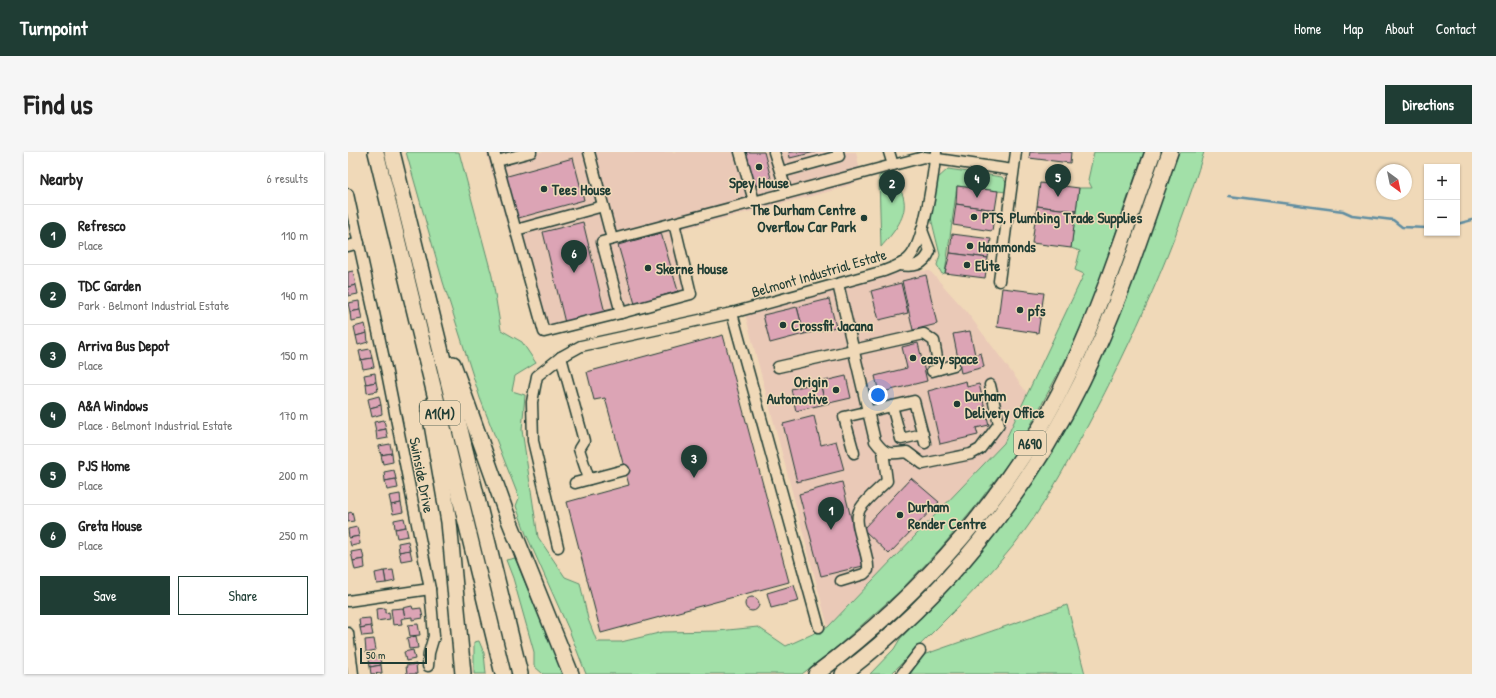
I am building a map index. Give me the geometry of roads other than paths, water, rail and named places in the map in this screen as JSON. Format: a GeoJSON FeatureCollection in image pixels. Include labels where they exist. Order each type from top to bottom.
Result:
{"type":"FeatureCollection","features":[{"type":"Feature","properties":{"kind":"highway","name":"A1(M)"},"geometry":{"type":"LineString","coordinates":[[376,152],[503,674]]}},
{"type":"Feature","properties":{"kind":"highway","name":"A1(M)"},"geometry":{"type":"LineString","coordinates":[[392,152],[520,674]]}},
{"type":"Feature","properties":{"kind":"highway","name":"A690"},"geometry":{"type":"LineString","coordinates":[[816,674],[879,624],[913,592],[947,556],[983,512],[1033,439],[1067,376],[1091,323],[1153,152]]}},
{"type":"Feature","properties":{"kind":"highway","name":"A690"},"geometry":{"type":"LineString","coordinates":[[843,674],[889,635],[925,601],[958,565],[1011,499],[1046,446],[1082,382],[1113,310],[1170,152]]}},
{"type":"Feature","properties":{"kind":"highway"},"geometry":{"type":"LineString","coordinates":[[426,290],[505,510],[572,674]]}},
{"type":"Feature","properties":{"kind":"highway"},"geometry":{"type":"LineString","coordinates":[[410,293],[449,522],[463,674]]}},
{"type":"Feature","properties":{"kind":"street"},"geometry":{"type":"LineString","coordinates":[[531,152],[495,157],[544,332],[691,294],[674,223]]}},
{"type":"Feature","properties":{"kind":"street"},"geometry":{"type":"LineString","coordinates":[[589,152],[612,239]]}},
{"type":"Feature","properties":{"kind":"street"},"geometry":{"type":"LineString","coordinates":[[740,152],[754,201]]}},
{"type":"Feature","properties":{"kind":"street"},"geometry":{"type":"LineString","coordinates":[[774,152],[787,193]]}},
{"type":"Feature","properties":{"kind":"street"},"geometry":{"type":"LineString","coordinates":[[781,172],[839,156],[838,152]]}},
{"type":"Feature","properties":{"kind":"street"},"geometry":{"type":"LineString","coordinates":[[889,152],[892,165]]}},
{"type":"Feature","properties":{"kind":"street"},"geometry":{"type":"LineString","coordinates":[[999,281],[1016,152]]}},
{"type":"Feature","properties":{"kind":"street"},"geometry":{"type":"LineString","coordinates":[[621,313],[602,242],[924,157],[936,155],[1013,170]]}},
{"type":"Feature","properties":{"kind":"street","name":"Belmont Industrial Estate"},"geometry":{"type":"LineString","coordinates":[[558,547],[533,441],[532,402],[537,376],[560,357],[581,346],[744,310],[838,284],[899,265],[909,258],[915,250],[922,230],[936,155]]}},
{"type":"Feature","properties":{"kind":"street","name":"Swinside Drive"},"geometry":{"type":"LineString","coordinates":[[348,194],[430,589],[434,636],[429,653],[430,666]]}},
{"type":"Feature","properties":{"kind":"street"},"geometry":{"type":"LineString","coordinates":[[516,230],[603,206]]}},
{"type":"Feature","properties":{"kind":"street"},"geometry":{"type":"LineString","coordinates":[[899,265],[913,267],[927,259],[930,251],[922,230]]}},
{"type":"Feature","properties":{"kind":"street"},"geometry":{"type":"LineString","coordinates":[[348,246],[359,243]]}},
{"type":"Feature","properties":{"kind":"street"},"geometry":{"type":"LineString","coordinates":[[838,284],[875,441],[883,451],[891,454],[907,452],[923,464],[971,454],[980,449],[999,424],[990,385]]}},
{"type":"Feature","properties":{"kind":"street"},"geometry":{"type":"LineString","coordinates":[[732,313],[819,627]]}},
{"type":"Feature","properties":{"kind":"street"},"geometry":{"type":"LineString","coordinates":[[778,367],[855,351],[924,334],[934,341],[935,370],[954,365]]}},
{"type":"Feature","properties":{"kind":"street"},"geometry":{"type":"LineString","coordinates":[[560,357],[584,441],[579,449],[588,480]]}},
{"type":"Feature","properties":{"kind":"street"},"geometry":{"type":"LineString","coordinates":[[854,453],[844,418],[868,411],[914,401],[924,438],[901,439],[892,406]]}},
{"type":"Feature","properties":{"kind":"street"},"geometry":{"type":"LineString","coordinates":[[841,581],[864,574],[868,570],[869,562],[858,522],[860,509],[887,481],[883,451]]}},
{"type":"Feature","properties":{"kind":"street"},"geometry":{"type":"LineString","coordinates":[[575,483],[624,470]]}},
{"type":"Feature","properties":{"kind":"street"},"geometry":{"type":"LineString","coordinates":[[348,601],[430,589]]}},
{"type":"Feature","properties":{"kind":"street"},"geometry":{"type":"LineString","coordinates":[[348,633],[351,667]]}},
{"type":"Feature","properties":{"kind":"street"},"geometry":{"type":"LineString","coordinates":[[902,674],[920,651]]}},
{"type":"Feature","properties":{"kind":"waterway"},"geometry":{"type":"LineString","coordinates":[[1229,196],[1343,211],[1352,215],[1393,220],[1402,227],[1424,228]]}},
{"type":"Feature","properties":{"kind":"waterway"},"geometry":{"type":"LineString","coordinates":[[1460,223],[1472,220]]}},
{"type":"Feature","properties":{"kind":"place","name":"Spey House"},"geometry":{"type":"Point","coordinates":[759,167]}},
{"type":"Feature","properties":{"kind":"place","name":"Tees House"},"geometry":{"type":"Point","coordinates":[544,189]}},
{"type":"Feature","properties":{"kind":"place","name":"PJS Home"},"geometry":{"type":"Point","coordinates":[1058,197]}},
{"type":"Feature","properties":{"kind":"place","name":"A&A Windows"},"geometry":{"type":"Point","coordinates":[977,198]}},
{"type":"Feature","properties":{"kind":"place","name":"TDC Garden"},"geometry":{"type":"Point","coordinates":[892,203]}},
{"type":"Feature","properties":{"kind":"place","name":"PTS, Plumbing Trade Supplies"},"geometry":{"type":"Point","coordinates":[974,217]}},
{"type":"Feature","properties":{"kind":"place","name":"The Durham Centre Overflow Car Park"},"geometry":{"type":"Point","coordinates":[864,218]}},
{"type":"Feature","properties":{"kind":"place","name":"Hammonds"},"geometry":{"type":"Point","coordinates":[970,246]}},
{"type":"Feature","properties":{"kind":"place","name":"Elite"},"geometry":{"type":"Point","coordinates":[967,265]}},
{"type":"Feature","properties":{"kind":"place","name":"Skerne House"},"geometry":{"type":"Point","coordinates":[648,268]}},
{"type":"Feature","properties":{"kind":"place","name":"Greta House"},"geometry":{"type":"Point","coordinates":[574,273]}},
{"type":"Feature","properties":{"kind":"place","name":"pfs"},"geometry":{"type":"Point","coordinates":[1020,310]}},
{"type":"Feature","properties":{"kind":"place","name":"Crossfit Jacana"},"geometry":{"type":"Point","coordinates":[783,325]}},
{"type":"Feature","properties":{"kind":"place","name":"easy space"},"geometry":{"type":"Point","coordinates":[913,358]}},
{"type":"Feature","properties":{"kind":"place","name":"Origin Automotive"},"geometry":{"type":"Point","coordinates":[836,390]}},
{"type":"Feature","properties":{"kind":"place","name":"Durham Delivery Office"},"geometry":{"type":"Point","coordinates":[957,404]}},
{"type":"Feature","properties":{"kind":"place","name":"Arriva Bus Depot"},"geometry":{"type":"Point","coordinates":[694,478]}},
{"type":"Feature","properties":{"kind":"place","name":"Durham Render Centre"},"geometry":{"type":"Point","coordinates":[900,515]}},
{"type":"Feature","properties":{"kind":"place","name":"Refresco"},"geometry":{"type":"Point","coordinates":[831,530]}}]}
